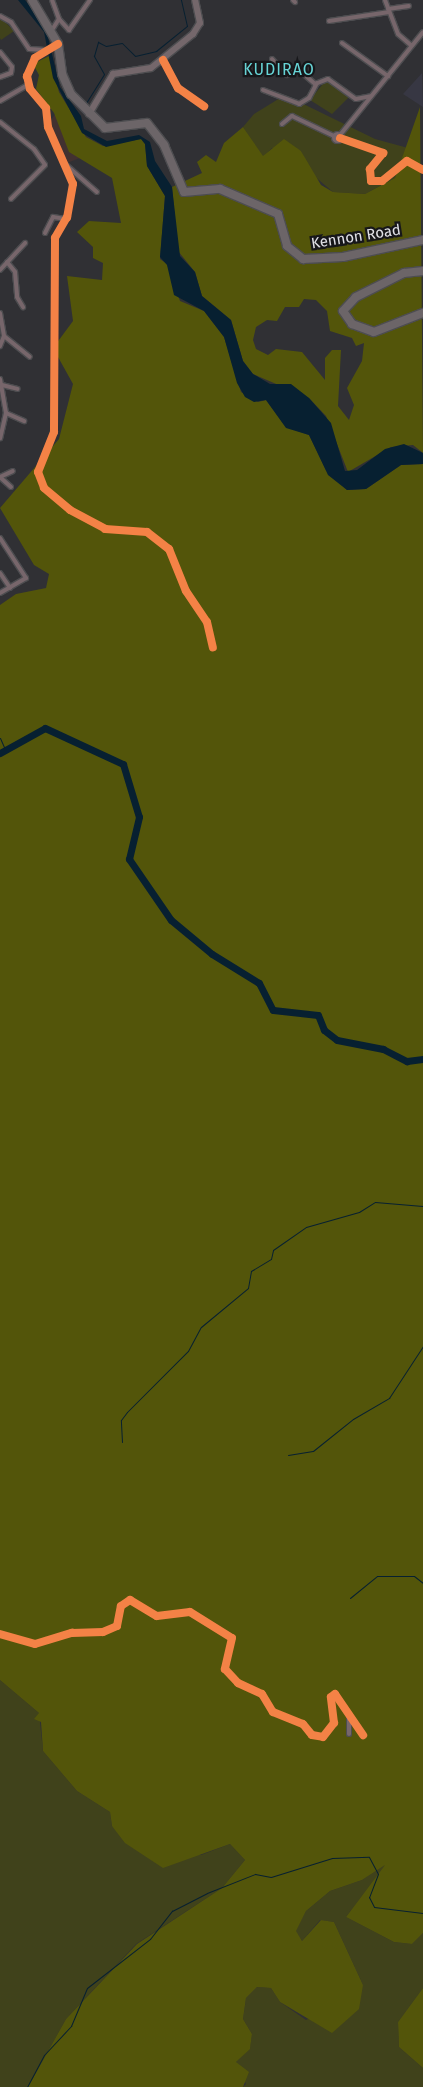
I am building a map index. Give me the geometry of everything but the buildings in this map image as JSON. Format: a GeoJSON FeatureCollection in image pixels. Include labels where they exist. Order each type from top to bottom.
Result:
{"type":"FeatureCollection","features":[{"type":"Feature","properties":{"kind":"highway","name":"Kennon Road"},"geometry":{"type":"LineString","coordinates":[[32,0],[52,30],[57,45],[62,74],[84,108],[105,128],[147,124],[164,145],[184,192],[220,189],[278,214],[287,246],[303,259],[343,257],[423,240]]}},
{"type":"Feature","properties":{"kind":"highway"},"geometry":{"type":"LineString","coordinates":[[423,271],[404,273],[356,297],[343,311],[352,324],[374,332],[423,313]]}},
{"type":"Feature","properties":{"kind":"main road"},"geometry":{"type":"LineString","coordinates":[[84,108],[113,74],[146,70],[163,60],[197,29],[195,0]]}},
{"type":"Feature","properties":{"kind":"street"},"geometry":{"type":"LineString","coordinates":[[52,0],[59,20],[68,30],[90,0]]}},
{"type":"Feature","properties":{"kind":"street"},"geometry":{"type":"LineString","coordinates":[[385,0],[398,34],[412,46]]}},
{"type":"Feature","properties":{"kind":"street"},"geometry":{"type":"LineString","coordinates":[[329,21],[409,6]]}},
{"type":"Feature","properties":{"kind":"street"},"geometry":{"type":"LineString","coordinates":[[0,16],[11,22],[29,49],[46,49],[57,45]]}},
{"type":"Feature","properties":{"kind":"street"},"geometry":{"type":"LineString","coordinates":[[52,30],[59,20]]}},
{"type":"Feature","properties":{"kind":"street"},"geometry":{"type":"LineString","coordinates":[[340,137],[423,32]]}},
{"type":"Feature","properties":{"kind":"street"},"geometry":{"type":"LineString","coordinates":[[342,43],[388,76]]}},
{"type":"Feature","properties":{"kind":"street"},"geometry":{"type":"LineString","coordinates":[[0,101],[28,85],[33,60],[46,49]]}},
{"type":"Feature","properties":{"kind":"street"},"geometry":{"type":"LineString","coordinates":[[0,52],[12,67],[11,73],[0,77]]}},
{"type":"Feature","properties":{"kind":"street"},"geometry":{"type":"LineString","coordinates":[[272,59],[288,75],[298,70],[316,83]]}},
{"type":"Feature","properties":{"kind":"street"},"geometry":{"type":"LineString","coordinates":[[163,60],[178,88],[204,106]]}},
{"type":"Feature","properties":{"kind":"street"},"geometry":{"type":"LineString","coordinates":[[263,90],[300,104],[310,98],[316,83],[326,78],[356,99],[372,96]]}},
{"type":"Feature","properties":{"kind":"street"},"geometry":{"type":"LineString","coordinates":[[28,85],[46,108],[48,127],[66,164],[73,184],[65,219],[56,233],[54,247],[54,432],[37,466],[39,478],[53,498],[70,510],[105,529],[147,532],[169,549],[186,591],[207,622],[213,647]]}},
{"type":"Feature","properties":{"kind":"street"},"geometry":{"type":"LineString","coordinates":[[282,124],[292,116],[334,136],[383,153],[370,169],[371,180],[382,181],[407,161],[423,170]]}},
{"type":"Feature","properties":{"kind":"street"},"geometry":{"type":"LineString","coordinates":[[0,122],[34,149],[44,165],[11,199]]}},
{"type":"Feature","properties":{"kind":"street"},"geometry":{"type":"LineString","coordinates":[[66,164],[97,192]]}},
{"type":"Feature","properties":{"kind":"street"},"geometry":{"type":"LineString","coordinates":[[45,232],[53,217],[65,219]]}},
{"type":"Feature","properties":{"kind":"street"},"geometry":{"type":"LineString","coordinates":[[0,270],[25,243]]}},
{"type":"Feature","properties":{"kind":"street"},"geometry":{"type":"LineString","coordinates":[[8,262],[15,272],[16,297],[23,307]]}},
{"type":"Feature","properties":{"kind":"street"},"geometry":{"type":"LineString","coordinates":[[0,313],[4,336],[0,346]]}},
{"type":"Feature","properties":{"kind":"street"},"geometry":{"type":"LineString","coordinates":[[4,336],[30,357]]}},
{"type":"Feature","properties":{"kind":"street"},"geometry":{"type":"LineString","coordinates":[[0,379],[6,413],[0,438]]}},
{"type":"Feature","properties":{"kind":"street"},"geometry":{"type":"LineString","coordinates":[[2,385],[18,389]]}},
{"type":"Feature","properties":{"kind":"street"},"geometry":{"type":"LineString","coordinates":[[6,413],[24,421]]}},
{"type":"Feature","properties":{"kind":"street"},"geometry":{"type":"LineString","coordinates":[[11,487],[0,477],[13,472]]}},
{"type":"Feature","properties":{"kind":"street"},"geometry":{"type":"LineString","coordinates":[[0,538],[26,578],[0,593]]}},
{"type":"Feature","properties":{"kind":"street"},"geometry":{"type":"LineString","coordinates":[[0,573],[10,588]]}},
{"type":"Feature","properties":{"kind":"street"},"geometry":{"type":"LineString","coordinates":[[0,1634],[35,1644],[72,1634],[103,1632],[117,1626],[122,1606],[130,1600],[157,1616],[190,1612],[232,1638],[225,1669],[238,1683],[262,1694],[273,1712],[303,1724],[312,1735],[323,1736],[334,1723],[331,1697],[335,1694],[349,1718],[363,1735]]}},
{"type":"Feature","properties":{"kind":"street"},"geometry":{"type":"LineString","coordinates":[[349,1718],[349,1734]]}},
{"type":"Feature","properties":{"kind":"shaded area"},"geometry":{"type":"Polygon","coordinates":[[[49,56],[59,92],[86,137],[103,146],[141,139],[145,144],[147,166],[165,196],[160,259],[167,264],[180,301],[204,311],[224,337],[241,392],[258,402],[266,400],[286,427],[309,435],[326,470],[347,490],[366,489],[401,465],[423,464],[423,1933],[412,1944],[394,1942],[346,1917],[385,1865],[362,1880],[330,1891],[306,1911],[296,1931],[302,1941],[321,1920],[334,1922],[363,1985],[359,2009],[332,2033],[280,2002],[271,1988],[257,1987],[246,1998],[243,2019],[252,2034],[250,2049],[236,2062],[249,2072],[243,2087],[28,2087],[66,2019],[137,1944],[222,1888],[245,1860],[230,1844],[163,1868],[125,1843],[112,1826],[110,1812],[77,1791],[43,1751],[41,1722],[34,1719],[39,1713],[0,1680],[0,605],[16,594],[46,588],[49,574],[34,565],[0,508],[59,439],[73,384],[53,348],[73,321],[67,276],[102,280],[103,263],[93,258],[93,247],[77,232],[89,221],[121,223],[112,178],[69,152],[54,113],[36,89],[39,75],[33,64],[49,56]]]}},
{"type":"Feature","properties":{"kind":"shaded area"},"geometry":{"type":"Polygon","coordinates":[[[422,73],[423,107],[403,94],[422,73]]]}},
{"type":"Feature","properties":{"kind":"shaded area"},"geometry":{"type":"Polygon","coordinates":[[[420,107],[423,453],[413,445],[391,447],[348,472],[326,416],[309,398],[253,374],[243,361],[231,320],[202,296],[195,272],[178,251],[172,187],[202,173],[197,162],[206,155],[216,162],[224,143],[243,127],[263,156],[284,139],[301,151],[321,185],[333,192],[365,194],[395,178],[420,107]],[[304,299],[299,307],[285,307],[277,321],[267,320],[256,327],[253,340],[256,349],[268,355],[276,349],[302,352],[325,380],[325,358],[332,350],[341,350],[338,406],[349,420],[354,405],[347,388],[362,361],[364,343],[356,346],[352,338],[330,331],[327,311],[316,300],[304,299]]]}},
{"type":"Feature","properties":{"kind":"shaded area"},"geometry":{"type":"Polygon","coordinates":[[[57,112],[80,158],[67,163],[48,124],[57,112]]]}},
{"type":"Feature","properties":{"kind":"shaded area"},"geometry":{"type":"Polygon","coordinates":[[[423,1988],[423,2068],[399,2047],[398,2022],[423,1988]]]}},
{"type":"Feature","properties":{"kind":"green space"},"geometry":{"type":"Polygon","coordinates":[[[0,17],[14,31],[1,40],[0,38],[0,17]]]}},
{"type":"Feature","properties":{"kind":"green space"},"geometry":{"type":"Polygon","coordinates":[[[326,80],[349,97],[332,114],[310,100],[326,80]]]}},
{"type":"Feature","properties":{"kind":"green space"},"geometry":{"type":"Polygon","coordinates":[[[285,95],[375,139],[408,148],[395,178],[365,194],[333,192],[313,175],[301,151],[272,148],[263,157],[243,127],[254,114],[285,95]]]}},
{"type":"Feature","properties":{"kind":"green space"},"geometry":{"type":"Polygon","coordinates":[[[0,1680],[39,1713],[43,1751],[77,1791],[110,1812],[112,1826],[201,1855],[230,1844],[245,1860],[222,1888],[136,1944],[66,2019],[28,2087],[0,2087],[0,1680]]]}},
{"type":"Feature","properties":{"kind":"green space"},"geometry":{"type":"Polygon","coordinates":[[[386,1864],[346,1917],[394,1942],[412,1944],[423,1933],[423,1988],[398,2022],[399,2047],[423,2068],[423,2087],[243,2087],[246,2084],[236,2062],[250,2048],[252,2034],[243,2019],[246,1998],[257,1987],[271,1988],[280,2002],[306,2020],[363,1985],[334,1922],[320,1920],[302,1941],[295,1931],[306,1911],[330,1891],[362,1880],[386,1864]]]}},
{"type":"Feature","properties":{"kind":"water"},"geometry":{"type":"Polygon","coordinates":[[[18,0],[25,0],[45,25],[60,87],[81,116],[84,129],[107,141],[139,135],[150,142],[155,161],[172,187],[180,256],[195,272],[202,296],[231,320],[243,361],[253,374],[270,384],[291,384],[309,398],[331,423],[345,471],[357,470],[385,449],[404,444],[423,453],[423,464],[401,465],[366,489],[347,490],[328,475],[309,435],[286,428],[266,400],[254,402],[245,397],[237,383],[224,337],[204,311],[174,295],[167,265],[160,257],[165,196],[147,166],[145,144],[141,139],[106,147],[82,133],[53,78],[44,32],[18,0]]]}},
{"type":"Feature","properties":{"kind":"waterway"},"geometry":{"type":"LineString","coordinates":[[86,103],[104,74],[94,56],[98,42],[106,46],[122,43],[135,56],[156,51],[187,26],[181,0]]}},
{"type":"Feature","properties":{"kind":"waterway"},"geometry":{"type":"LineString","coordinates":[[0,753],[45,728],[123,764],[139,817],[129,859],[171,920],[212,954],[259,983],[273,1010],[318,1015],[324,1030],[337,1040],[383,1049],[407,1061],[423,1059]]}},
{"type":"Feature","properties":{"kind":"waterway"},"geometry":{"type":"LineString","coordinates":[[0,738],[5,749]]}},
{"type":"Feature","properties":{"kind":"waterway"},"geometry":{"type":"LineString","coordinates":[[122,1442],[121,1420],[127,1412],[188,1351],[201,1327],[248,1288],[251,1271],[271,1259],[273,1250],[306,1227],[359,1212],[375,1202],[423,1206]]}},
{"type":"Feature","properties":{"kind":"waterway"},"geometry":{"type":"LineString","coordinates":[[288,1455],[313,1451],[353,1419],[389,1398],[423,1346]]}},
{"type":"Feature","properties":{"kind":"waterway"},"geometry":{"type":"LineString","coordinates":[[350,1598],[377,1576],[414,1576],[423,1583]]}},
{"type":"Feature","properties":{"kind":"waterway"},"geometry":{"type":"LineString","coordinates":[[27,2087],[44,2055],[71,2026],[87,1988],[150,1939],[172,1911],[207,1893],[255,1874],[271,1877],[332,1858],[369,1857],[378,1874],[369,1897],[374,1907],[423,1913]]}},
{"type":"Feature","properties":{"kind":"cycle path"},"geometry":{"type":"LineString","coordinates":[[58,44],[35,58],[27,76],[30,89],[46,108],[48,127],[73,184],[67,217],[55,238],[54,432],[38,472],[44,488],[70,510],[105,529],[147,532],[169,549],[186,591],[207,622],[213,647]]}},
{"type":"Feature","properties":{"kind":"cycle path"},"geometry":{"type":"LineString","coordinates":[[163,60],[178,88],[204,106]]}},
{"type":"Feature","properties":{"kind":"cycle path"},"geometry":{"type":"LineString","coordinates":[[340,138],[383,153],[370,169],[371,181],[382,181],[407,161],[423,170]]}},
{"type":"Feature","properties":{"kind":"cycle path"},"geometry":{"type":"LineString","coordinates":[[0,1634],[35,1644],[72,1633],[103,1632],[117,1626],[121,1606],[130,1600],[157,1616],[190,1612],[232,1638],[225,1669],[238,1683],[262,1694],[273,1712],[303,1724],[312,1735],[323,1737],[334,1723],[331,1697],[335,1694],[363,1735]]}},
{"type":"Feature","properties":{"kind":"district","name":"KUDIRAO"},"geometry":{"type":"Point","coordinates":[279,70]}}]}
